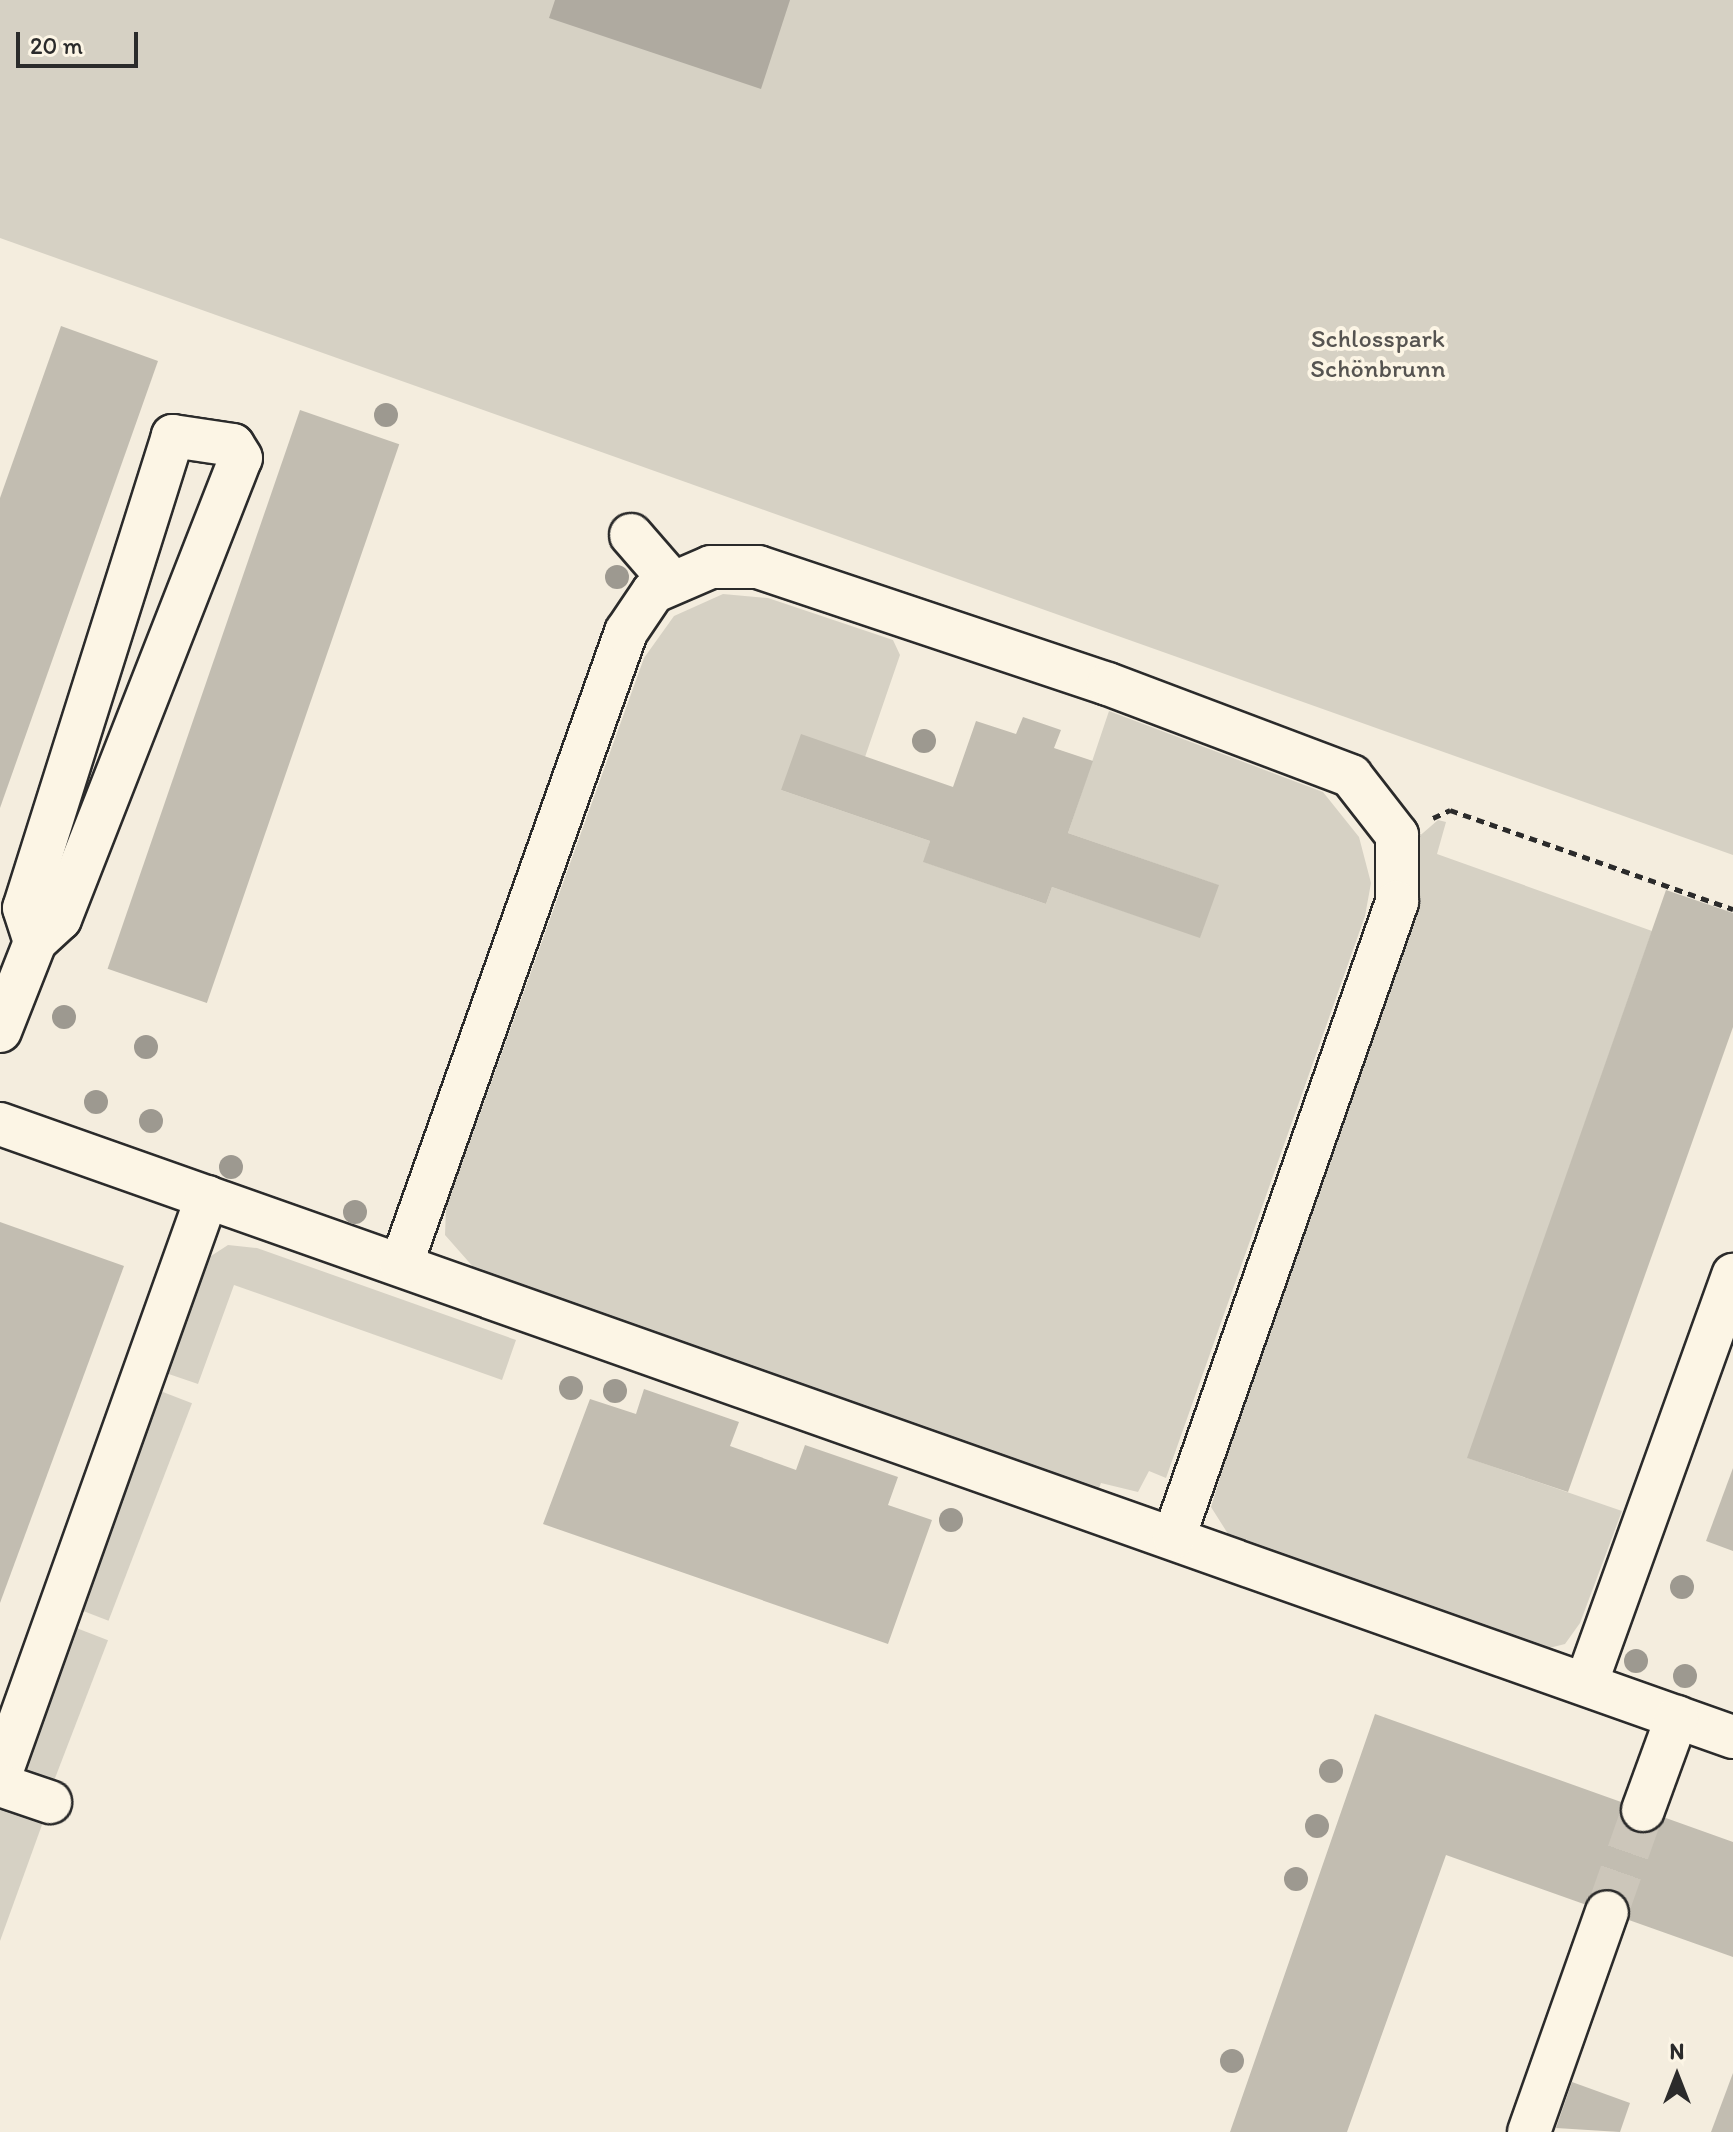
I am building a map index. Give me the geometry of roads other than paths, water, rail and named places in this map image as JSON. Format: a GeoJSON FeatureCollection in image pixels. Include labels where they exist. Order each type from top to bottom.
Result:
{"type":"FeatureCollection","features":[{"type":"Feature","properties":{"kind":"lane"},"geometry":{"type":"LineString","coordinates":[[0,1031],[35,942],[60,919],[241,458],[233,445],[173,436],[24,908],[35,942]]}},
{"type":"Feature","properties":{"kind":"lane"},"geometry":{"type":"LineString","coordinates":[[631,535],[671,581]]}},
{"type":"Feature","properties":{"kind":"lane"},"geometry":{"type":"LineString","coordinates":[[401,1265],[626,632],[638,607],[671,581],[711,567],[758,567],[1108,684],[1351,776],[1397,835],[1397,902],[1174,1537]]}},
{"type":"Feature","properties":{"kind":"lane"},"geometry":{"type":"LineString","coordinates":[[0,1124],[1733,1737]]}},
{"type":"Feature","properties":{"kind":"lane"},"geometry":{"type":"LineString","coordinates":[[0,1776],[207,1197]]}},
{"type":"Feature","properties":{"kind":"lane"},"geometry":{"type":"LineString","coordinates":[[1586,1684],[1733,1275]]}},
{"type":"Feature","properties":{"kind":"lane"},"geometry":{"type":"LineString","coordinates":[[1643,1810],[1677,1717]]}},
{"type":"Feature","properties":{"kind":"lane"},"geometry":{"type":"LineString","coordinates":[[0,1785],[50,1802]]}},
{"type":"Feature","properties":{"kind":"lane"},"geometry":{"type":"LineString","coordinates":[[1529,2132],[1607,1912]]}},
{"type":"Feature","properties":{"kind":"tunnel"},"geometry":{"type":"LineString","coordinates":[[1607,1912],[1643,1810]]}},
{"type":"Feature","properties":{"kind":"park label","name":"Schlosspark Schönbrunn"},"geometry":{"type":"Point","coordinates":[1378,354]}}]}
